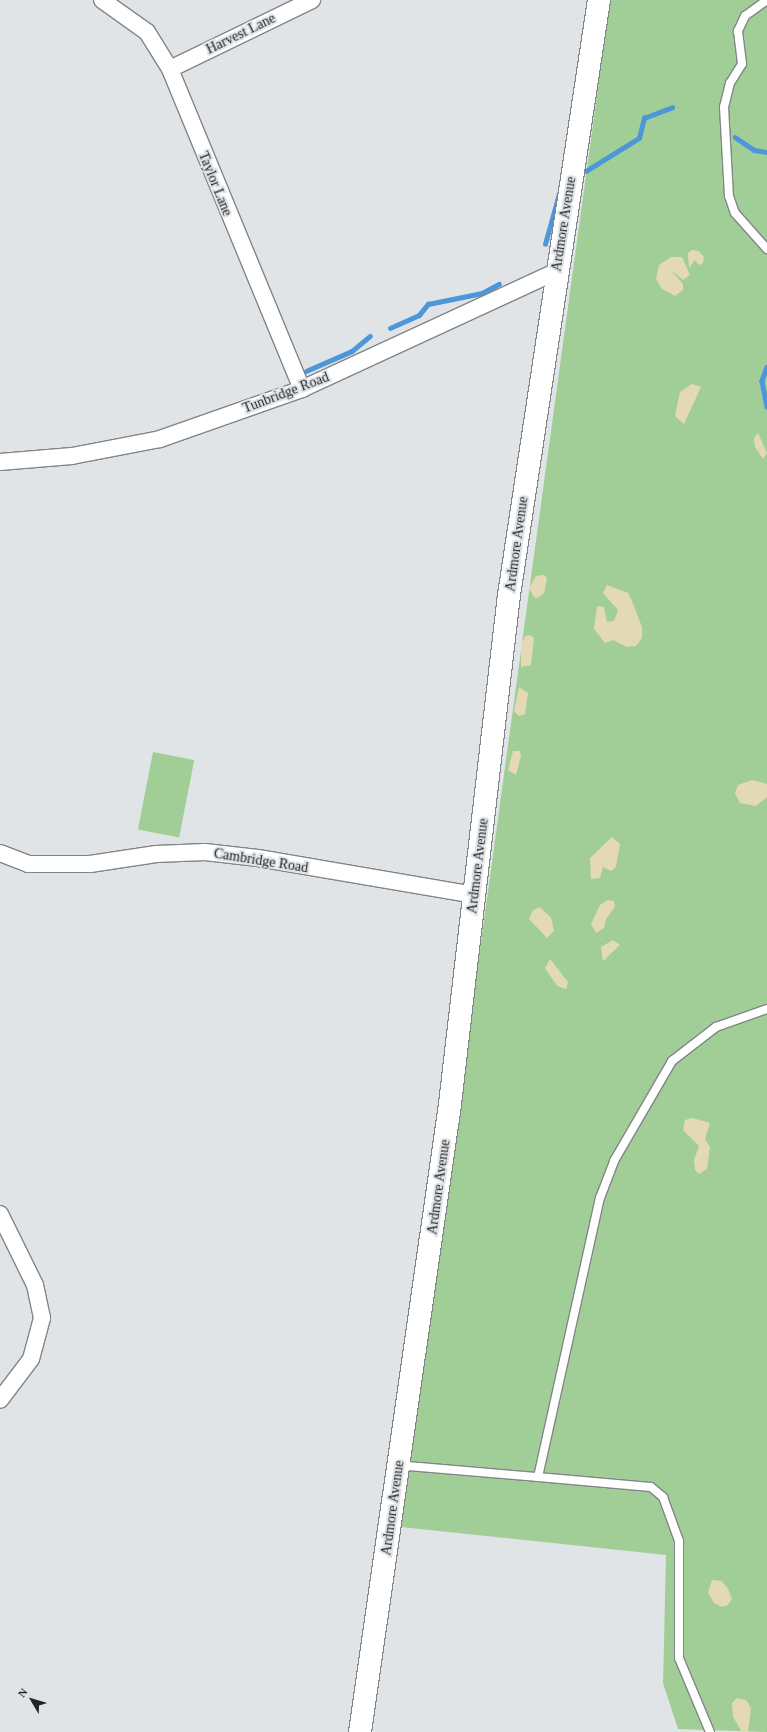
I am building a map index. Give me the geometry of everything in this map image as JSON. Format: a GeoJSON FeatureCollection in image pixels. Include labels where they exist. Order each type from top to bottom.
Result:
{"type":"FeatureCollection","features":[{"type":"Feature","properties":{"kind":"street","name":"Taylor Lane"},"geometry":{"type":"LineString","coordinates":[[102,0],[147,32],[170,69],[302,389]]}},
{"type":"Feature","properties":{"kind":"street","name":"Harvest Lane"},"geometry":{"type":"LineString","coordinates":[[170,69],[312,0]]}},
{"type":"Feature","properties":{"kind":"street","name":"Ardmore Avenue"},"geometry":{"type":"LineString","coordinates":[[360,1732],[432,1240],[509,595],[599,0]]}},
{"type":"Feature","properties":{"kind":"street","name":"Tunbridge Road"},"geometry":{"type":"LineString","coordinates":[[0,462],[72,456],[160,439],[302,389],[557,271]]}},
{"type":"Feature","properties":{"kind":"street","name":"Cambridge Road"},"geometry":{"type":"LineString","coordinates":[[0,853],[28,864],[90,864],[156,854],[205,852],[258,858],[474,895]]}},
{"type":"Feature","properties":{"kind":"street"},"geometry":{"type":"LineString","coordinates":[[0,1214],[35,1285],[42,1318],[30,1359],[0,1400]]}},
{"type":"Feature","properties":{"kind":"lane"},"geometry":{"type":"LineString","coordinates":[[767,0],[745,16],[738,31],[742,64],[730,84],[724,107],[729,196],[735,213],[767,249]]}},
{"type":"Feature","properties":{"kind":"lane"},"geometry":{"type":"LineString","coordinates":[[538,1477],[600,1198],[614,1161],[672,1060],[716,1027],[767,1009]]}},
{"type":"Feature","properties":{"kind":"lane"},"geometry":{"type":"LineString","coordinates":[[409,1466],[651,1487],[663,1497],[679,1541],[679,1658],[710,1732]]}},
{"type":"Feature","properties":{"kind":"green space"},"geometry":{"type":"Polygon","coordinates":[[[610,0],[767,0],[767,1732],[678,1729],[663,1683],[666,1555],[401,1527],[610,0]]]}},
{"type":"Feature","properties":{"kind":"green space"},"geometry":{"type":"Polygon","coordinates":[[[153,752],[194,760],[179,838],[138,830],[153,752]]]}},
{"type":"Feature","properties":{"kind":"sand"},"geometry":{"type":"Polygon","coordinates":[[[692,250],[699,251],[704,257],[703,263],[699,265],[695,260],[689,268],[688,253],[692,250]]]}},
{"type":"Feature","properties":{"kind":"sand"},"geometry":{"type":"Polygon","coordinates":[[[671,257],[682,257],[690,275],[683,280],[670,269],[683,284],[683,290],[675,296],[662,289],[656,279],[659,265],[671,257]]]}},
{"type":"Feature","properties":{"kind":"sand"},"geometry":{"type":"Polygon","coordinates":[[[692,384],[701,387],[684,424],[675,416],[680,392],[692,384]]]}},
{"type":"Feature","properties":{"kind":"sand"},"geometry":{"type":"Polygon","coordinates":[[[758,433],[767,453],[763,459],[755,447],[754,438],[758,433]]]}},
{"type":"Feature","properties":{"kind":"sand"},"geometry":{"type":"Polygon","coordinates":[[[544,575],[547,578],[544,593],[538,598],[534,597],[529,588],[536,576],[544,575]]]}},
{"type":"Feature","properties":{"kind":"sand"},"geometry":{"type":"Polygon","coordinates":[[[607,585],[628,593],[632,601],[642,627],[642,638],[636,646],[627,647],[613,640],[605,643],[594,629],[597,606],[604,607],[607,622],[614,621],[618,610],[603,593],[607,585]]]}},
{"type":"Feature","properties":{"kind":"sand"},"geometry":{"type":"Polygon","coordinates":[[[530,635],[534,638],[531,665],[521,667],[521,645],[525,636],[530,635]]]}},
{"type":"Feature","properties":{"kind":"sand"},"geometry":{"type":"Polygon","coordinates":[[[519,687],[528,693],[525,714],[519,716],[514,711],[519,687]]]}},
{"type":"Feature","properties":{"kind":"sand"},"geometry":{"type":"Polygon","coordinates":[[[513,751],[520,751],[521,756],[516,775],[508,770],[513,751]]]}},
{"type":"Feature","properties":{"kind":"sand"},"geometry":{"type":"Polygon","coordinates":[[[752,780],[767,784],[767,797],[756,806],[740,803],[735,793],[738,785],[752,780]]]}},
{"type":"Feature","properties":{"kind":"sand"},"geometry":{"type":"Polygon","coordinates":[[[612,837],[620,844],[616,867],[611,871],[603,867],[600,878],[591,879],[590,858],[612,837]]]}},
{"type":"Feature","properties":{"kind":"sand"},"geometry":{"type":"Polygon","coordinates":[[[608,900],[614,901],[615,907],[606,919],[604,928],[596,933],[591,924],[600,905],[608,900]]]}},
{"type":"Feature","properties":{"kind":"sand"},"geometry":{"type":"Polygon","coordinates":[[[540,907],[551,918],[554,931],[547,938],[529,919],[533,910],[540,907]]]}},
{"type":"Feature","properties":{"kind":"sand"},"geometry":{"type":"Polygon","coordinates":[[[613,940],[620,945],[603,961],[601,947],[613,940]]]}},
{"type":"Feature","properties":{"kind":"sand"},"geometry":{"type":"Polygon","coordinates":[[[550,959],[568,982],[566,989],[557,986],[545,968],[550,959]]]}},
{"type":"Feature","properties":{"kind":"sand"},"geometry":{"type":"Polygon","coordinates":[[[692,1118],[710,1123],[705,1139],[710,1147],[707,1169],[699,1174],[695,1170],[694,1160],[699,1146],[683,1130],[685,1120],[692,1118]]]}},
{"type":"Feature","properties":{"kind":"sand"},"geometry":{"type":"Polygon","coordinates":[[[712,1580],[722,1581],[728,1589],[732,1599],[728,1605],[722,1607],[714,1603],[708,1593],[712,1580]]]}},
{"type":"Feature","properties":{"kind":"sand"},"geometry":{"type":"Polygon","coordinates":[[[737,1698],[746,1700],[751,1708],[748,1732],[742,1732],[733,1717],[732,1703],[737,1698]]]}},
{"type":"Feature","properties":{"kind":"waterway"},"geometry":{"type":"LineString","coordinates":[[586,171],[639,138],[644,118],[672,107]]}},
{"type":"Feature","properties":{"kind":"waterway"},"geometry":{"type":"LineString","coordinates":[[735,137],[754,150],[767,152]]}},
{"type":"Feature","properties":{"kind":"waterway"},"geometry":{"type":"LineString","coordinates":[[545,244],[559,194]]}},
{"type":"Feature","properties":{"kind":"waterway"},"geometry":{"type":"LineString","coordinates":[[390,328],[419,315],[428,304],[482,293],[499,284]]}},
{"type":"Feature","properties":{"kind":"waterway"},"geometry":{"type":"LineString","coordinates":[[306,371],[352,351],[370,336]]}},
{"type":"Feature","properties":{"kind":"waterway"},"geometry":{"type":"LineString","coordinates":[[767,367],[762,381],[767,407]]}}]}
